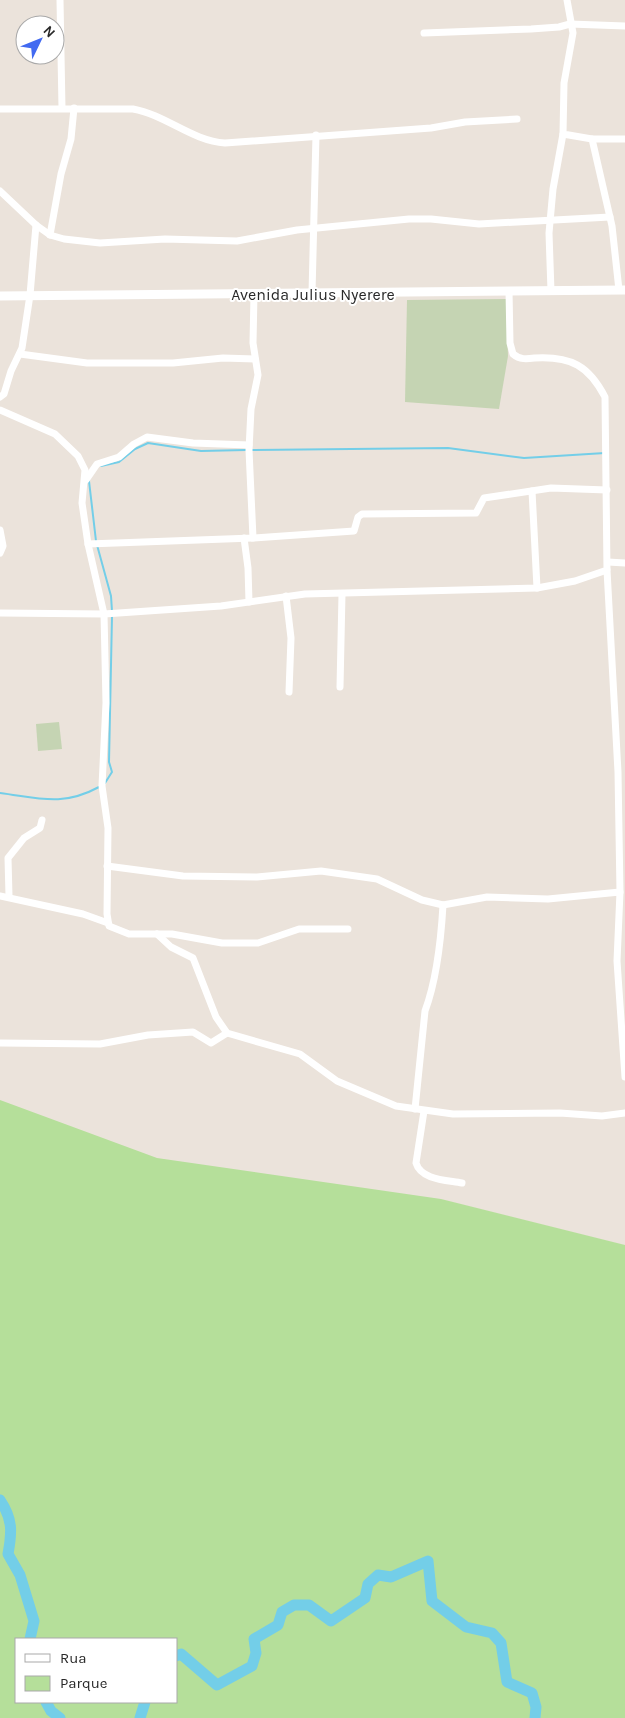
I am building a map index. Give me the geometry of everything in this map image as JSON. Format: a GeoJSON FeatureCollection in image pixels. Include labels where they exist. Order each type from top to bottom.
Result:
{"type":"FeatureCollection","features":[{"type":"Feature","properties":{"kind":"street"},"geometry":{"type":"LineString","coordinates":[[60,0],[62,108]]}},
{"type":"Feature","properties":{"kind":"street"},"geometry":{"type":"LineString","coordinates":[[552,291],[550,220],[552,189],[563,134],[564,83],[573,33],[567,0]]}},
{"type":"Feature","properties":{"kind":"street"},"geometry":{"type":"LineString","coordinates":[[424,33],[531,29],[559,27],[570,24],[625,26]]}},
{"type":"Feature","properties":{"kind":"street"},"geometry":{"type":"LineString","coordinates":[[50,235],[61,174],[71,139],[74,108]]}},
{"type":"Feature","properties":{"kind":"street"},"geometry":{"type":"LineString","coordinates":[[0,109],[74,108],[143,111],[214,142],[431,128],[465,122],[517,119]]}},
{"type":"Feature","properties":{"kind":"street"},"geometry":{"type":"LineString","coordinates":[[563,134],[592,139],[625,139]]}},
{"type":"Feature","properties":{"kind":"street"},"geometry":{"type":"LineString","coordinates":[[312,293],[316,135]]}},
{"type":"Feature","properties":{"kind":"street"},"geometry":{"type":"LineString","coordinates":[[592,139],[610,217],[622,290]]}},
{"type":"Feature","properties":{"kind":"street"},"geometry":{"type":"LineString","coordinates":[[0,191],[36,225],[50,235],[64,239],[100,243],[165,239],[237,241],[278,233],[409,219],[431,219],[479,224],[610,217]]}},
{"type":"Feature","properties":{"kind":"street"},"geometry":{"type":"LineString","coordinates":[[0,397],[4,394],[11,371],[20,354],[30,295],[36,225]]}},
{"type":"Feature","properties":{"kind":"street","name":"Avenida Julius Nyerere"},"geometry":{"type":"LineString","coordinates":[[0,296],[622,290]]}},
{"type":"Feature","properties":{"kind":"street"},"geometry":{"type":"LineString","coordinates":[[509,291],[510,343],[513,354],[524,359],[561,359],[581,367],[593,377],[605,397],[607,570],[621,772],[622,860],[616,961],[625,1077]]}},
{"type":"Feature","properties":{"kind":"street"},"geometry":{"type":"LineString","coordinates":[[253,538],[249,446],[251,409],[258,376],[255,359],[254,294]]}},
{"type":"Feature","properties":{"kind":"street"},"geometry":{"type":"LineString","coordinates":[[20,354],[87,363],[173,363],[223,358],[255,359]]}},
{"type":"Feature","properties":{"kind":"street"},"geometry":{"type":"LineString","coordinates":[[0,410],[55,434],[72,451],[85,470],[82,487],[88,544],[104,614],[106,703],[102,786],[107,818],[108,923]]}},
{"type":"Feature","properties":{"kind":"street"},"geometry":{"type":"LineString","coordinates":[[82,487],[97,464],[119,457],[147,436],[193,443],[249,446]]}},
{"type":"Feature","properties":{"kind":"street"},"geometry":{"type":"LineString","coordinates":[[88,544],[253,538],[354,531],[358,517],[362,514],[476,512],[484,498],[551,488],[607,490]]}},
{"type":"Feature","properties":{"kind":"street"},"geometry":{"type":"LineString","coordinates":[[532,491],[537,588]]}},
{"type":"Feature","properties":{"kind":"street"},"geometry":{"type":"LineString","coordinates":[[0,530],[3,546],[0,553]]}},
{"type":"Feature","properties":{"kind":"street"},"geometry":{"type":"LineString","coordinates":[[244,538],[248,568],[249,602]]}},
{"type":"Feature","properties":{"kind":"street"},"geometry":{"type":"LineString","coordinates":[[608,562],[625,563]]}},
{"type":"Feature","properties":{"kind":"street"},"geometry":{"type":"LineString","coordinates":[[0,613],[104,614],[221,606],[286,596],[537,588],[575,581],[607,570]]}},
{"type":"Feature","properties":{"kind":"street"},"geometry":{"type":"LineString","coordinates":[[340,687],[342,594]]}},
{"type":"Feature","properties":{"kind":"street"},"geometry":{"type":"LineString","coordinates":[[286,596],[291,638],[289,692]]}},
{"type":"Feature","properties":{"kind":"street"},"geometry":{"type":"LineString","coordinates":[[9,896],[8,858],[24,838],[40,828],[42,820]]}},
{"type":"Feature","properties":{"kind":"street"},"geometry":{"type":"LineString","coordinates":[[107,866],[183,876],[257,877],[321,871],[377,879],[422,900],[442,905],[487,897],[548,899],[620,892]]}},
{"type":"Feature","properties":{"kind":"street"},"geometry":{"type":"LineString","coordinates":[[0,896],[9,896],[83,914],[108,923],[113,929],[124,933],[172,934],[222,943],[258,942],[299,929],[348,929]]}},
{"type":"Feature","properties":{"kind":"street"},"geometry":{"type":"LineString","coordinates":[[415,1109],[425,1011],[430,1000],[441,938],[442,905]]}},
{"type":"Feature","properties":{"kind":"street"},"geometry":{"type":"LineString","coordinates":[[157,934],[171,947],[193,958],[216,1017],[227,1033],[300,1054],[337,1081],[396,1106],[424,1111],[478,1114],[560,1113],[602,1116],[625,1113]]}},
{"type":"Feature","properties":{"kind":"street"},"geometry":{"type":"LineString","coordinates":[[0,1043],[100,1044],[148,1035],[193,1032],[211,1043],[227,1033]]}},
{"type":"Feature","properties":{"kind":"street"},"geometry":{"type":"LineString","coordinates":[[424,1111],[416,1163],[418,1169],[423,1174],[462,1183]]}},
{"type":"Feature","properties":{"kind":"green space"},"geometry":{"type":"Polygon","coordinates":[[[506,299],[508,356],[499,409],[405,402],[407,300],[506,299]]]}},
{"type":"Feature","properties":{"kind":"green space"},"geometry":{"type":"Polygon","coordinates":[[[59,722],[62,749],[38,751],[36,724],[59,722]]]}},
{"type":"Feature","properties":{"kind":"green space"},"geometry":{"type":"Polygon","coordinates":[[[0,1100],[157,1158],[441,1199],[625,1245],[625,1718],[0,1718],[0,1100]]]}},
{"type":"Feature","properties":{"kind":"waterway"},"geometry":{"type":"LineString","coordinates":[[101,466],[119,462],[135,449],[148,443],[201,451],[246,450]]}},
{"type":"Feature","properties":{"kind":"waterway"},"geometry":{"type":"LineString","coordinates":[[251,450],[448,448],[524,458],[605,453]]}},
{"type":"Feature","properties":{"kind":"waterway"},"geometry":{"type":"LineString","coordinates":[[89,481],[96,541]]}},
{"type":"Feature","properties":{"kind":"waterway"},"geometry":{"type":"LineString","coordinates":[[97,545],[111,596],[112,611]]}},
{"type":"Feature","properties":{"kind":"waterway"},"geometry":{"type":"LineString","coordinates":[[105,783],[112,772],[109,762],[112,616]]}},
{"type":"Feature","properties":{"kind":"waterway"},"geometry":{"type":"LineString","coordinates":[[0,793],[39,799],[62,799],[86,793],[99,787]]}},
{"type":"Feature","properties":{"kind":"waterway"},"geometry":{"type":"LineString","coordinates":[[0,1500],[7,1513],[10,1526],[8,1554],[20,1575],[34,1621],[30,1638]]}},
{"type":"Feature","properties":{"kind":"waterway"},"geometry":{"type":"LineString","coordinates":[[178,1655],[181,1654],[217,1685],[252,1666],[256,1653],[254,1639],[278,1625],[282,1612],[294,1605],[309,1605],[331,1621],[365,1598],[368,1584],[378,1575],[391,1577],[428,1561],[432,1601],[466,1627],[492,1633],[501,1643],[507,1682],[532,1693],[536,1707],[535,1718]]}},
{"type":"Feature","properties":{"kind":"waterway"},"geometry":{"type":"LineString","coordinates":[[47,1703],[51,1711],[60,1718]]}},
{"type":"Feature","properties":{"kind":"waterway"},"geometry":{"type":"LineString","coordinates":[[140,1718],[145,1703]]}}]}
